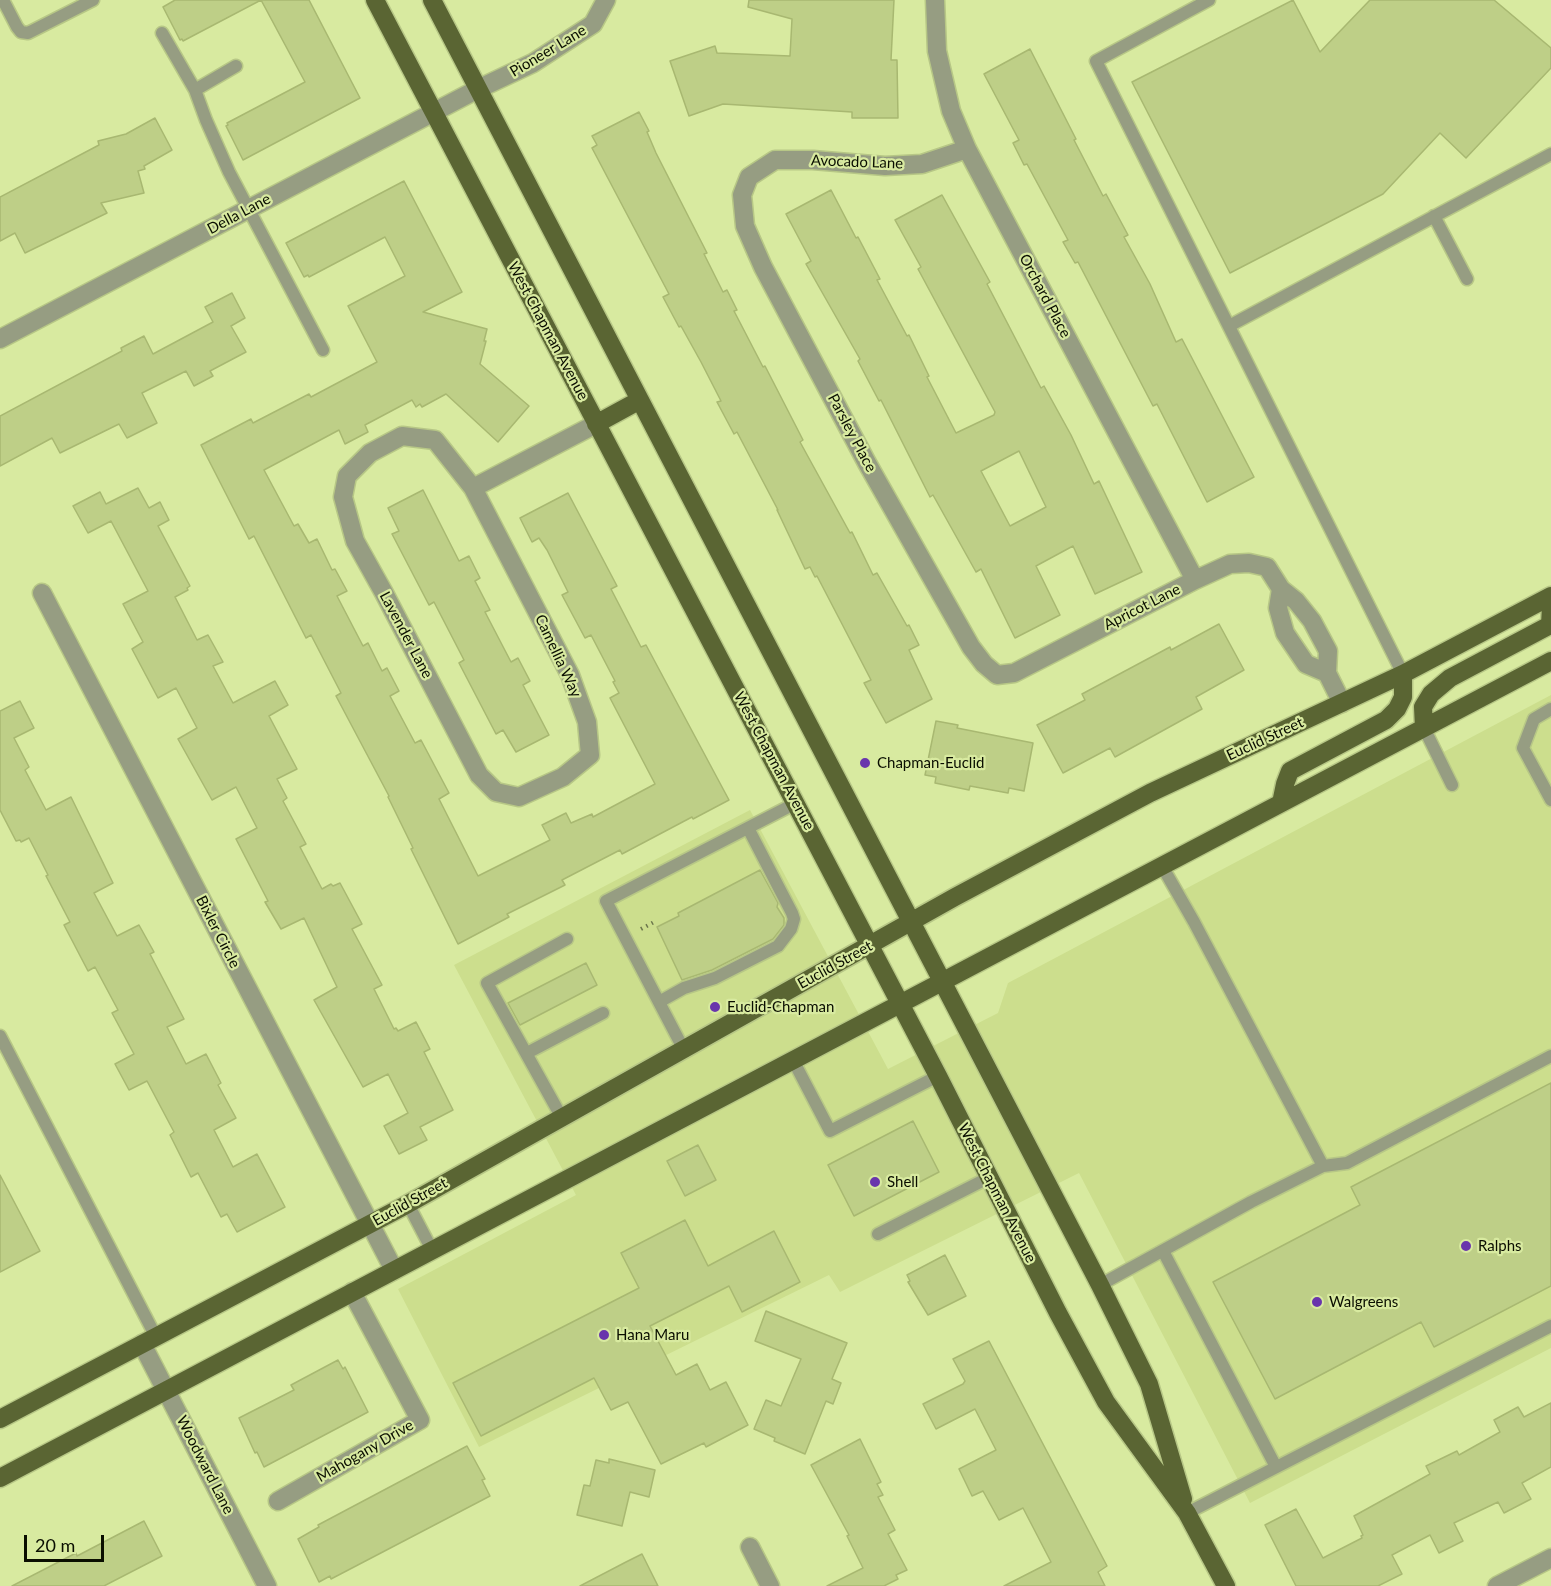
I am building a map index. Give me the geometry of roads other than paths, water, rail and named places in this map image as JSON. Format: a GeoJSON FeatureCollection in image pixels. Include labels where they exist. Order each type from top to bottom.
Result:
{"type":"FeatureCollection","features":[{"type":"Feature","properties":{"kind":"main road","name":"West Chapman Avenue"},"geometry":{"type":"LineString","coordinates":[[375,0],[796,803],[1058,1313],[1106,1402],[1187,1513],[1226,1586]]}},
{"type":"Feature","properties":{"kind":"main road","name":"West Chapman Avenue"},"geometry":{"type":"LineString","coordinates":[[432,0],[1100,1285],[1149,1384],[1187,1513]]}},
{"type":"Feature","properties":{"kind":"main road"},"geometry":{"type":"LineString","coordinates":[[596,424],[640,400]]}},
{"type":"Feature","properties":{"kind":"main road","name":"Euclid Street"},"geometry":{"type":"LineString","coordinates":[[0,1419],[408,1204],[911,922],[1150,793],[1403,674],[1551,596]]}},
{"type":"Feature","properties":{"kind":"main road"},"geometry":{"type":"LineString","coordinates":[[1424,728],[1423,707],[1431,694],[1450,678],[1550,625],[1551,606]]}},
{"type":"Feature","properties":{"kind":"main road"},"geometry":{"type":"LineString","coordinates":[[0,1478],[1551,662]]}},
{"type":"Feature","properties":{"kind":"main road"},"geometry":{"type":"LineString","coordinates":[[1281,803],[1290,771],[1386,720],[1396,710],[1403,697],[1403,674]]}},
{"type":"Feature","properties":{"kind":"street","name":"Pioneer Lane"},"geometry":{"type":"LineString","coordinates":[[478,89],[532,63],[593,24],[606,0]]}},
{"type":"Feature","properties":{"kind":"street","name":"Orchard Place"},"geometry":{"type":"LineString","coordinates":[[935,0],[937,51],[951,111],[967,149],[1195,580]]}},
{"type":"Feature","properties":{"kind":"street","name":"Della Lane"},"geometry":{"type":"LineString","coordinates":[[0,339],[478,89]]}},
{"type":"Feature","properties":{"kind":"street","name":"Avocado Lane"},"geometry":{"type":"LineString","coordinates":[[749,177],[775,160],[813,159],[885,166],[922,164],[967,149]]}},
{"type":"Feature","properties":{"kind":"street","name":"Parsley Place"},"geometry":{"type":"LineString","coordinates":[[749,177],[742,195],[745,226],[763,267],[867,464],[971,646],[984,664],[997,675]]}},
{"type":"Feature","properties":{"kind":"street"},"geometry":{"type":"LineString","coordinates":[[473,488],[596,424]]}},
{"type":"Feature","properties":{"kind":"street","name":"Camellia Way"},"geometry":{"type":"LineString","coordinates":[[370,453],[402,436],[435,440],[473,488],[570,675],[587,722],[590,755],[563,777],[519,797]]}},
{"type":"Feature","properties":{"kind":"street","name":"Lavender Lane"},"geometry":{"type":"LineString","coordinates":[[370,453],[347,476],[344,497],[355,540],[479,774],[496,792],[519,797]]}},
{"type":"Feature","properties":{"kind":"street","name":"Apricot Lane"},"geometry":{"type":"LineString","coordinates":[[997,675],[1014,674],[1195,580],[1230,564],[1249,562],[1267,567],[1281,589],[1296,601],[1312,621],[1328,651],[1327,673],[1342,703]]}},
{"type":"Feature","properties":{"kind":"street"},"geometry":{"type":"LineString","coordinates":[[1281,589],[1278,608],[1285,633],[1306,664],[1327,673]]}},
{"type":"Feature","properties":{"kind":"street","name":"Bixler Circle"},"geometry":{"type":"LineString","coordinates":[[42,593],[394,1270]]}},
{"type":"Feature","properties":{"kind":"street","name":"Mahogany Drive"},"geometry":{"type":"LineString","coordinates":[[278,1501],[420,1420],[352,1292]]}},
{"type":"Feature","properties":{"kind":"street","name":"Woodward Lane"},"geometry":{"type":"LineString","coordinates":[[149,1341],[167,1390],[267,1586]]}},
{"type":"Feature","properties":{"kind":"street"},"geometry":{"type":"LineString","coordinates":[[750,1547],[770,1586]]}},
{"type":"Feature","properties":{"kind":"street"},"geometry":{"type":"LineString","coordinates":[[1497,1586],[1551,1558]]}},
{"type":"Feature","properties":{"kind":"lane"},"geometry":{"type":"LineString","coordinates":[[3,0],[17,27],[21,32],[28,33],[93,0]]}},
{"type":"Feature","properties":{"kind":"lane"},"geometry":{"type":"LineString","coordinates":[[1209,0],[1096,61],[1403,674]]}},
{"type":"Feature","properties":{"kind":"lane"},"geometry":{"type":"LineString","coordinates":[[162,33],[195,90],[206,120],[248,209],[323,350]]}},
{"type":"Feature","properties":{"kind":"lane"},"geometry":{"type":"LineString","coordinates":[[195,90],[236,66]]}},
{"type":"Feature","properties":{"kind":"lane"},"geometry":{"type":"LineString","coordinates":[[1229,326],[1551,154]]}},
{"type":"Feature","properties":{"kind":"lane"},"geometry":{"type":"LineString","coordinates":[[1434,216],[1467,279]]}},
{"type":"Feature","properties":{"kind":"lane"},"geometry":{"type":"LineString","coordinates":[[1551,710],[1534,719],[1523,748],[1551,800]]}},
{"type":"Feature","properties":{"kind":"lane"},"geometry":{"type":"LineString","coordinates":[[1424,728],[1452,785]]}},
{"type":"Feature","properties":{"kind":"lane"},"geometry":{"type":"LineString","coordinates":[[684,1050],[606,901],[796,803]]}},
{"type":"Feature","properties":{"kind":"lane"},"geometry":{"type":"LineString","coordinates":[[659,1002],[684,988],[715,978],[778,946],[791,929],[794,919],[792,913],[748,828]]}},
{"type":"Feature","properties":{"kind":"lane"},"geometry":{"type":"LineString","coordinates":[[1162,866],[1323,1166]]}},
{"type":"Feature","properties":{"kind":"lane"},"geometry":{"type":"LineString","coordinates":[[562,1118],[487,983],[567,939]]}},
{"type":"Feature","properties":{"kind":"lane"},"geometry":{"type":"LineString","coordinates":[[527,1053],[603,1013]]}},
{"type":"Feature","properties":{"kind":"lane"},"geometry":{"type":"LineString","coordinates":[[0,1036],[149,1341]]}},
{"type":"Feature","properties":{"kind":"lane"},"geometry":{"type":"LineString","coordinates":[[1100,1285],[1251,1202],[1323,1166],[1347,1163],[1551,1056]]}},
{"type":"Feature","properties":{"kind":"lane"},"geometry":{"type":"LineString","coordinates":[[793,1060],[830,1131],[938,1076]]}},
{"type":"Feature","properties":{"kind":"lane"},"geometry":{"type":"LineString","coordinates":[[878,1234],[990,1177]]}},
{"type":"Feature","properties":{"kind":"lane"},"geometry":{"type":"LineString","coordinates":[[408,1204],[432,1250]]}},
{"type":"Feature","properties":{"kind":"lane"},"geometry":{"type":"LineString","coordinates":[[1163,1251],[1276,1467]]}},
{"type":"Feature","properties":{"kind":"lane"},"geometry":{"type":"LineString","coordinates":[[1187,1513],[1551,1326]]}},
{"type":"Feature","properties":{"kind":"place","name":"Chapman-Euclid"},"geometry":{"type":"Point","coordinates":[865,763]}},
{"type":"Feature","properties":{"kind":"place","name":"Euclid-Chapman"},"geometry":{"type":"Point","coordinates":[715,1007]}},
{"type":"Feature","properties":{"kind":"place","name":"Shell"},"geometry":{"type":"Point","coordinates":[875,1182]}},
{"type":"Feature","properties":{"kind":"place","name":"Ralphs"},"geometry":{"type":"Point","coordinates":[1466,1246]}},
{"type":"Feature","properties":{"kind":"place","name":"Walgreens"},"geometry":{"type":"Point","coordinates":[1317,1302]}},
{"type":"Feature","properties":{"kind":"place","name":"Hana Maru"},"geometry":{"type":"Point","coordinates":[604,1335]}}]}
